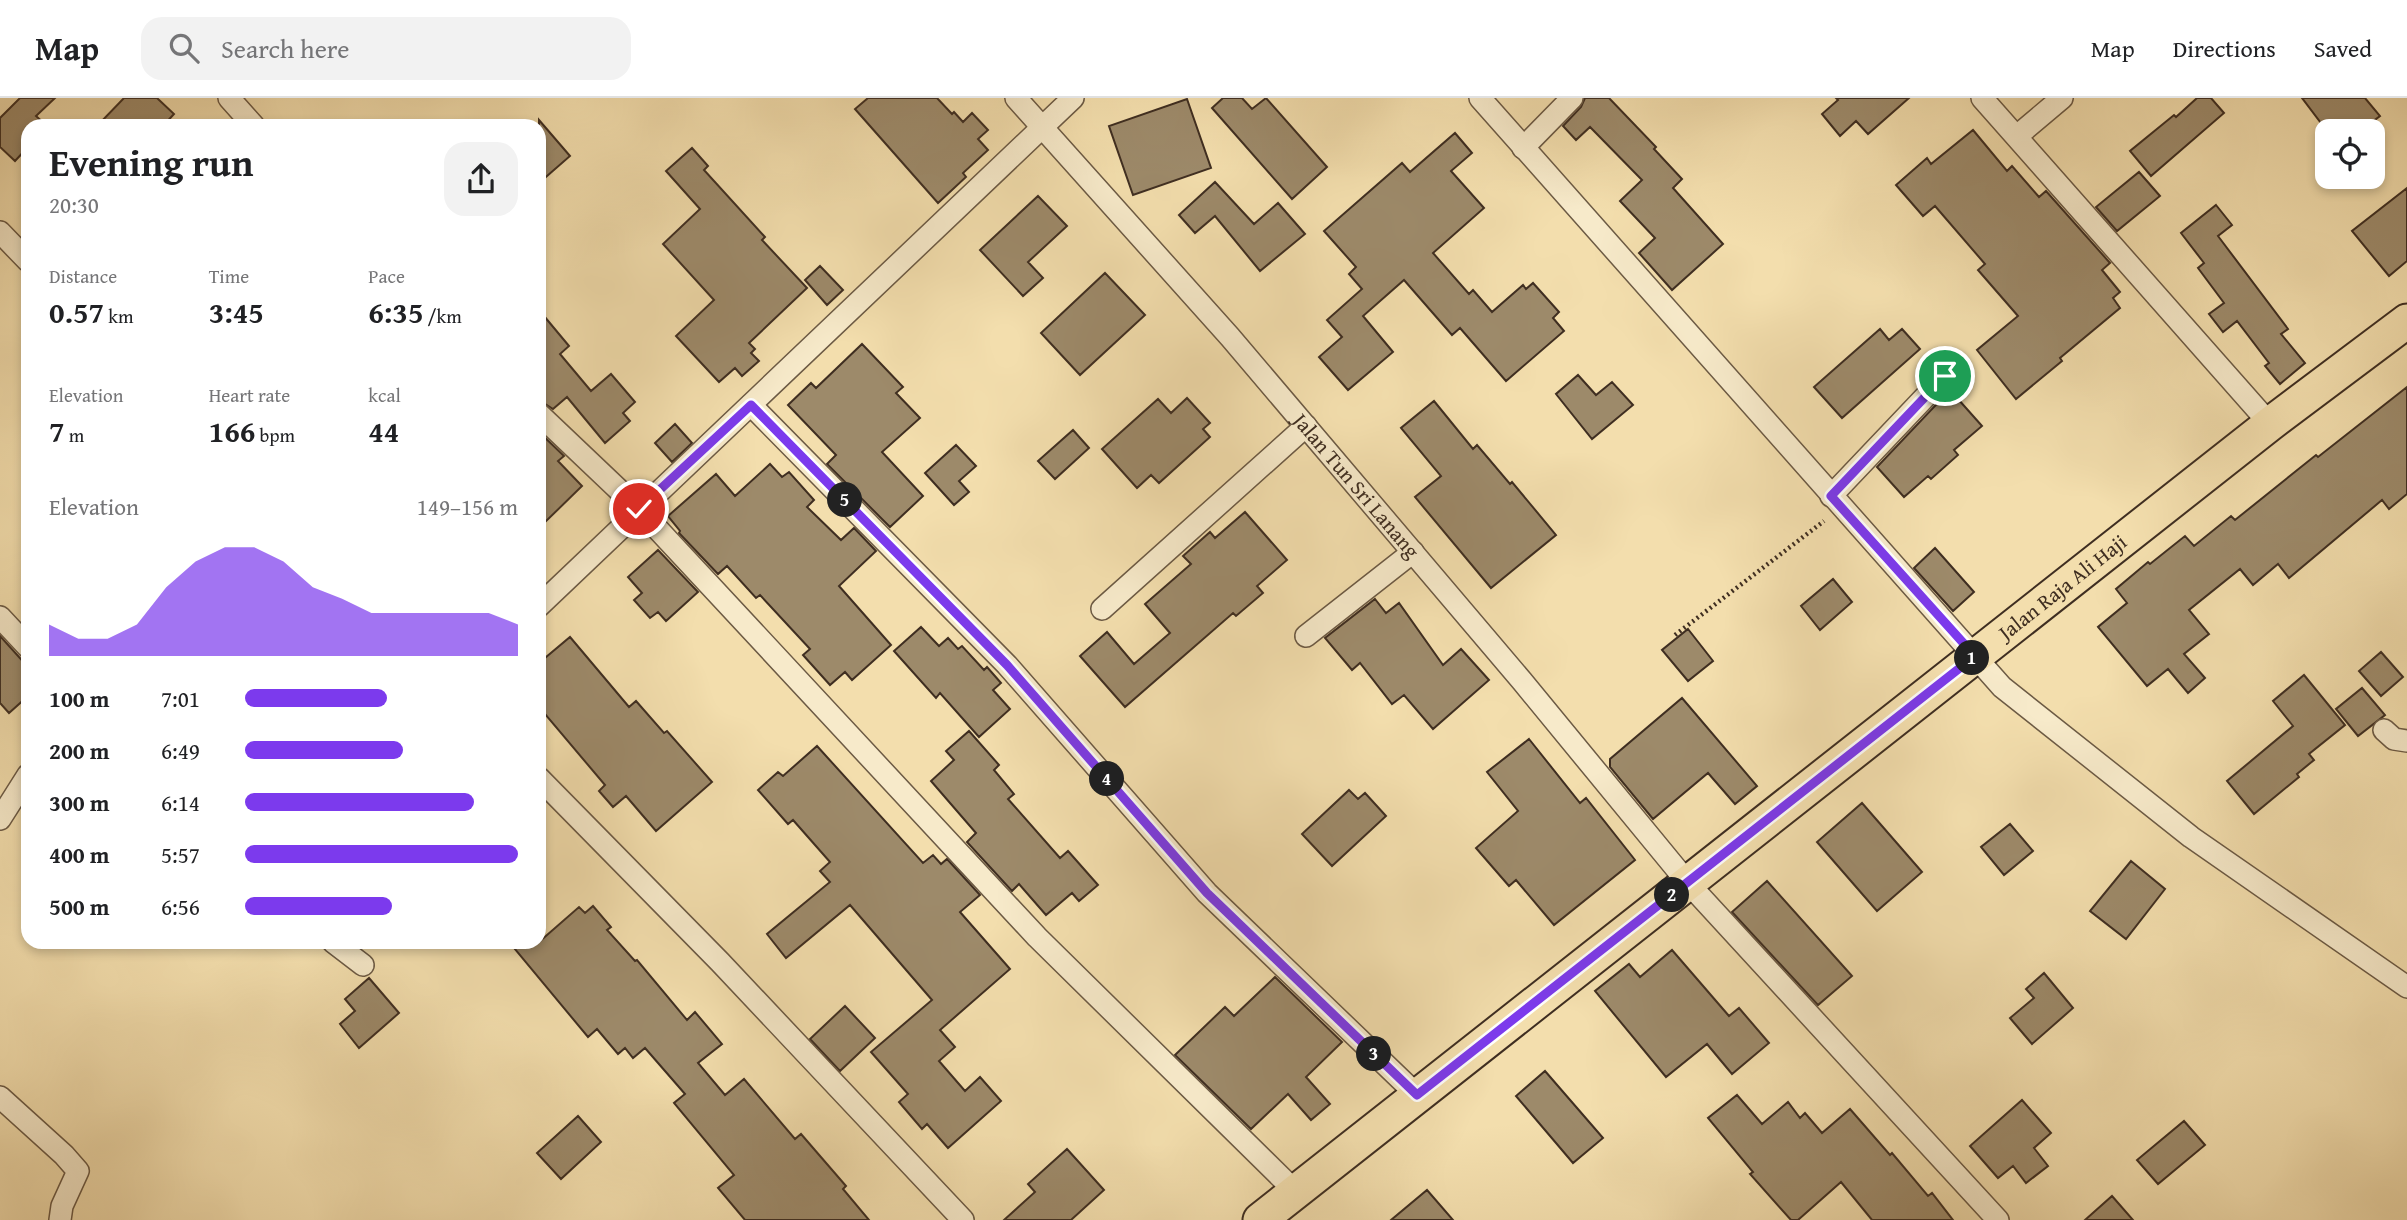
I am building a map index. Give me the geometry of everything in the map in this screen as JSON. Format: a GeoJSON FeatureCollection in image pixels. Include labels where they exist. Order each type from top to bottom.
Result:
{"type":"FeatureCollection","features":[{"type":"Feature","properties":{"kind":"main road","name":"Jalan Raja Ali Haji"},"geometry":{"type":"LineString","coordinates":[[1260,1220],[2270,424],[2407,321]]}},
{"type":"Feature","properties":{"kind":"street"},"geometry":{"type":"LineString","coordinates":[[229,98],[248,119]]}},
{"type":"Feature","properties":{"kind":"street","name":"Jalan Tun Sri Lanang"},"geometry":{"type":"LineString","coordinates":[[1016,98],[1230,337],[1522,681],[1688,883],[1998,1220]]}},
{"type":"Feature","properties":{"kind":"street"},"geometry":{"type":"LineString","coordinates":[[546,599],[1073,98]]}},
{"type":"Feature","properties":{"kind":"street"},"geometry":{"type":"LineString","coordinates":[[1480,98],[1836,502],[1959,669],[2002,687],[2190,837],[2407,987]]}},
{"type":"Feature","properties":{"kind":"street"},"geometry":{"type":"LineString","coordinates":[[1524,148],[1572,98]]}},
{"type":"Feature","properties":{"kind":"street"},"geometry":{"type":"LineString","coordinates":[[1982,98],[2270,424]]}},
{"type":"Feature","properties":{"kind":"street"},"geometry":{"type":"LineString","coordinates":[[2017,136],[2063,98]]}},
{"type":"Feature","properties":{"kind":"street"},"geometry":{"type":"LineString","coordinates":[[0,232],[21,254]]}},
{"type":"Feature","properties":{"kind":"street"},"geometry":{"type":"LineString","coordinates":[[1836,502],[1945,376]]}},
{"type":"Feature","properties":{"kind":"street"},"geometry":{"type":"LineString","coordinates":[[751,405],[1007,665],[1207,893],[1417,1095]]}},
{"type":"Feature","properties":{"kind":"street"},"geometry":{"type":"LineString","coordinates":[[546,421],[639,509],[1037,937],[1297,1193]]}},
{"type":"Feature","properties":{"kind":"street"},"geometry":{"type":"LineString","coordinates":[[1102,609],[1306,426]]}},
{"type":"Feature","properties":{"kind":"street"},"geometry":{"type":"LineString","coordinates":[[1306,636],[1413,552]]}},
{"type":"Feature","properties":{"kind":"street"},"geometry":{"type":"LineString","coordinates":[[0,617],[21,640]]}},
{"type":"Feature","properties":{"kind":"street"},"geometry":{"type":"LineString","coordinates":[[2384,730],[2394,739],[2407,741]]}},
{"type":"Feature","properties":{"kind":"street"},"geometry":{"type":"LineString","coordinates":[[546,785],[729,972],[963,1220]]}},
{"type":"Feature","properties":{"kind":"street"},"geometry":{"type":"LineString","coordinates":[[0,819],[21,786]]}},
{"type":"Feature","properties":{"kind":"street"},"geometry":{"type":"LineString","coordinates":[[342,949],[363,965]]}},
{"type":"Feature","properties":{"kind":"street"},"geometry":{"type":"LineString","coordinates":[[0,1097],[78,1171],[62,1206],[60,1220]]}},
{"type":"Feature","properties":{"kind":"path"},"geometry":{"type":"LineString","coordinates":[[1675,635],[1836,502]]}},
{"type":"Feature","properties":{"kind":"building"},"geometry":{"type":"Polygon","coordinates":[[[20,98],[55,98],[36,116],[39,119],[21,119],[21,155],[15,161],[0,147],[0,118],[20,98]]]}},
{"type":"Feature","properties":{"kind":"building"},"geometry":{"type":"Polygon","coordinates":[[[124,98],[157,98],[174,114],[169,119],[104,119],[124,98]]]}},
{"type":"Feature","properties":{"kind":"building"},"geometry":{"type":"Polygon","coordinates":[[[868,98],[937,98],[963,122],[972,113],[988,130],[978,139],[988,150],[963,173],[966,177],[938,203],[855,109],[868,98]]]}},
{"type":"Feature","properties":{"kind":"building"},"geometry":{"type":"Polygon","coordinates":[[[1223,98],[1242,98],[1252,109],[1266,98],[1327,167],[1292,199],[1212,108],[1223,98]]]}},
{"type":"Feature","properties":{"kind":"building"},"geometry":{"type":"Polygon","coordinates":[[[1585,98],[1609,98],[1656,147],[1654,149],[1682,179],[1673,188],[1723,244],[1672,290],[1639,253],[1655,238],[1620,201],[1642,180],[1590,127],[1576,140],[1563,126],[1581,107],[1585,98]]]}},
{"type":"Feature","properties":{"kind":"building"},"geometry":{"type":"Polygon","coordinates":[[[1836,98],[1909,98],[1868,134],[1856,121],[1840,136],[1822,114],[1838,100],[1836,98]]]}},
{"type":"Feature","properties":{"kind":"building"},"geometry":{"type":"Polygon","coordinates":[[[2197,98],[2211,98],[2224,113],[2151,176],[2130,151],[2197,98]]]}},
{"type":"Feature","properties":{"kind":"building"},"geometry":{"type":"Polygon","coordinates":[[[2302,98],[2365,98],[2380,116],[2376,119],[2318,119],[2302,98]]]}},
{"type":"Feature","properties":{"kind":"building"},"geometry":{"type":"Polygon","coordinates":[[[1187,99],[1211,168],[1133,195],[1109,126],[1187,99]]]}},
{"type":"Feature","properties":{"kind":"building"},"geometry":{"type":"Polygon","coordinates":[[[546,128],[570,156],[546,177],[546,128]]]}},
{"type":"Feature","properties":{"kind":"building"},"geometry":{"type":"Polygon","coordinates":[[[1973,130],[2007,171],[2012,166],[2039,197],[2046,191],[2110,263],[2102,270],[2120,292],[2113,298],[2120,308],[2016,399],[1977,350],[2018,316],[1978,270],[1985,264],[1935,206],[1923,216],[1896,185],[1927,158],[1931,164],[1973,130]]]}},
{"type":"Feature","properties":{"kind":"building"},"geometry":{"type":"Polygon","coordinates":[[[1455,133],[1472,153],[1451,171],[1484,208],[1433,253],[1469,294],[1473,290],[1492,312],[1523,285],[1526,289],[1533,283],[1559,312],[1553,318],[1564,331],[1506,381],[1460,328],[1452,335],[1404,280],[1363,316],[1393,352],[1348,390],[1319,357],[1342,337],[1327,320],[1362,289],[1349,274],[1356,267],[1324,231],[1402,163],[1410,172],[1455,133]]]}},
{"type":"Feature","properties":{"kind":"building"},"geometry":{"type":"Polygon","coordinates":[[[692,148],[708,166],[704,170],[765,237],[762,240],[807,288],[749,343],[755,349],[751,353],[759,361],[742,376],[735,368],[719,382],[676,336],[714,300],[663,244],[700,209],[666,171],[692,148]]]}},
{"type":"Feature","properties":{"kind":"building"},"geometry":{"type":"Polygon","coordinates":[[[2139,172],[2160,196],[2117,231],[2096,207],[2139,172]]]}},
{"type":"Feature","properties":{"kind":"building"},"geometry":{"type":"Polygon","coordinates":[[[1215,182],[1254,224],[1278,203],[1305,234],[1260,271],[1215,216],[1195,233],[1179,215],[1215,182]]]}},
{"type":"Feature","properties":{"kind":"building"},"geometry":{"type":"Polygon","coordinates":[[[2407,188],[2407,261],[2389,276],[2352,231],[2407,188]]]}},
{"type":"Feature","properties":{"kind":"building"},"geometry":{"type":"Polygon","coordinates":[[[1038,196],[1067,226],[1028,262],[1043,278],[1023,296],[980,250],[1038,196]]]}},
{"type":"Feature","properties":{"kind":"building"},"geometry":{"type":"Polygon","coordinates":[[[2216,205],[2232,225],[2218,236],[2288,329],[2281,334],[2305,363],[2280,384],[2265,366],[2269,363],[2237,321],[2223,332],[2209,314],[2224,303],[2198,268],[2204,263],[2181,233],[2216,205]]]}},
{"type":"Feature","properties":{"kind":"building"},"geometry":{"type":"Polygon","coordinates":[[[820,266],[843,290],[827,305],[805,280],[820,266]]]}},
{"type":"Feature","properties":{"kind":"building"},"geometry":{"type":"Polygon","coordinates":[[[1105,273],[1145,315],[1080,375],[1041,333],[1105,273]]]}},
{"type":"Feature","properties":{"kind":"building"},"geometry":{"type":"Polygon","coordinates":[[[546,318],[569,346],[560,354],[591,391],[611,374],[635,402],[623,413],[630,421],[605,443],[567,397],[553,409],[546,404],[546,318]]]}},
{"type":"Feature","properties":{"kind":"building"},"geometry":{"type":"Polygon","coordinates":[[[1880,329],[1889,340],[1902,329],[1920,349],[1842,418],[1814,387],[1880,329]]]}},
{"type":"Feature","properties":{"kind":"building"},"geometry":{"type":"Polygon","coordinates":[[[862,344],[903,387],[896,393],[920,418],[882,452],[923,496],[890,527],[827,464],[836,455],[788,405],[811,383],[816,388],[862,344]]]}},
{"type":"Feature","properties":{"kind":"building"},"geometry":{"type":"Polygon","coordinates":[[[1578,375],[1596,395],[1612,382],[1633,405],[1592,439],[1556,394],[1578,375]]]}},
{"type":"Feature","properties":{"kind":"building"},"geometry":{"type":"Polygon","coordinates":[[[2407,387],[2407,494],[2389,509],[2382,500],[2289,578],[2278,564],[2253,585],[2240,569],[2189,610],[2209,634],[2184,654],[2205,678],[2188,693],[2168,669],[2147,686],[2098,627],[2127,603],[2116,589],[2185,536],[2194,546],[2231,516],[2235,520],[2407,387]]]}},
{"type":"Feature","properties":{"kind":"building"},"geometry":{"type":"Polygon","coordinates":[[[1950,390],[1982,426],[1954,450],[1958,455],[1931,479],[1928,476],[1904,497],[1877,467],[1950,390]]]}},
{"type":"Feature","properties":{"kind":"building"},"geometry":{"type":"Polygon","coordinates":[[[1187,398],[1210,423],[1203,429],[1210,437],[1159,483],[1151,475],[1137,488],[1102,449],[1158,399],[1171,413],[1187,398]]]}},
{"type":"Feature","properties":{"kind":"building"},"geometry":{"type":"Polygon","coordinates":[[[1434,401],[1473,449],[1477,445],[1556,535],[1491,588],[1415,497],[1441,476],[1401,428],[1434,401]]]}},
{"type":"Feature","properties":{"kind":"building"},"geometry":{"type":"Polygon","coordinates":[[[675,424],[692,443],[672,462],[655,443],[675,424]]]}},
{"type":"Feature","properties":{"kind":"building"},"geometry":{"type":"Polygon","coordinates":[[[1073,430],[1089,448],[1055,479],[1038,461],[1073,430]]]}},
{"type":"Feature","properties":{"kind":"building"},"geometry":{"type":"Polygon","coordinates":[[[546,439],[564,456],[558,461],[582,486],[546,521],[546,439]]]}},
{"type":"Feature","properties":{"kind":"building"},"geometry":{"type":"Polygon","coordinates":[[[956,445],[976,466],[959,481],[969,492],[954,505],[925,473],[956,445]]]}},
{"type":"Feature","properties":{"kind":"building"},"geometry":{"type":"Polygon","coordinates":[[[770,464],[782,477],[789,472],[814,500],[807,507],[841,540],[854,528],[876,551],[839,586],[891,645],[852,680],[845,672],[830,685],[803,655],[810,649],[760,595],[756,598],[727,566],[718,574],[679,533],[668,516],[716,474],[735,496],[770,464]]]}},
{"type":"Feature","properties":{"kind":"building"},"geometry":{"type":"Polygon","coordinates":[[[1245,512],[1287,560],[1257,586],[1263,593],[1236,616],[1233,613],[1125,707],[1080,656],[1107,632],[1134,664],[1170,633],[1145,604],[1191,564],[1183,556],[1210,532],[1215,538],[1245,512]]]}},
{"type":"Feature","properties":{"kind":"building"},"geometry":{"type":"Polygon","coordinates":[[[1935,548],[1974,592],[1953,611],[1914,568],[1935,548]]]}},
{"type":"Feature","properties":{"kind":"building"},"geometry":{"type":"Polygon","coordinates":[[[658,550],[698,592],[666,621],[658,612],[650,618],[634,600],[642,593],[628,577],[658,550]]]}},
{"type":"Feature","properties":{"kind":"building"},"geometry":{"type":"Polygon","coordinates":[[[1833,579],[1852,602],[1820,630],[1801,606],[1833,579]]]}},
{"type":"Feature","properties":{"kind":"building"},"geometry":{"type":"Polygon","coordinates":[[[1375,599],[1386,613],[1399,603],[1443,665],[1461,649],[1489,680],[1433,729],[1404,695],[1392,704],[1360,663],[1352,670],[1325,638],[1375,599]]]}},
{"type":"Feature","properties":{"kind":"building"},"geometry":{"type":"Polygon","coordinates":[[[921,627],[939,646],[948,638],[958,649],[962,646],[984,670],[987,667],[1001,683],[993,690],[1010,709],[979,737],[940,693],[936,698],[894,651],[921,627]]]}},
{"type":"Feature","properties":{"kind":"building"},"geometry":{"type":"Polygon","coordinates":[[[1688,629],[1713,661],[1688,681],[1662,650],[1688,629]]]}},
{"type":"Feature","properties":{"kind":"building"},"geometry":{"type":"Polygon","coordinates":[[[0,636],[21,659],[21,702],[9,713],[0,703],[0,636]]]}},
{"type":"Feature","properties":{"kind":"building"},"geometry":{"type":"Polygon","coordinates":[[[570,637],[629,707],[636,701],[712,782],[656,831],[626,796],[613,807],[599,791],[605,785],[546,715],[546,657],[570,637]]]}},
{"type":"Feature","properties":{"kind":"building"},"geometry":{"type":"Polygon","coordinates":[[[2381,652],[2403,677],[2381,696],[2359,671],[2381,652]]]}},
{"type":"Feature","properties":{"kind":"building"},"geometry":{"type":"Polygon","coordinates":[[[2304,675],[2345,725],[2309,754],[2314,760],[2297,774],[2299,777],[2254,814],[2227,781],[2293,726],[2273,701],[2304,675]]]}},
{"type":"Feature","properties":{"kind":"building"},"geometry":{"type":"Polygon","coordinates":[[[2362,688],[2385,715],[2358,736],[2336,709],[2362,688]]]}},
{"type":"Feature","properties":{"kind":"building"},"geometry":{"type":"Polygon","coordinates":[[[1682,698],[1757,786],[1735,804],[1708,773],[1653,819],[1610,767],[1610,759],[1682,698]]]}},
{"type":"Feature","properties":{"kind":"building"},"geometry":{"type":"Polygon","coordinates":[[[969,731],[999,765],[994,770],[1014,794],[1008,799],[1060,858],[1068,851],[1098,885],[1079,901],[1072,893],[1046,915],[1019,884],[1012,891],[967,842],[976,833],[931,781],[954,760],[946,751],[969,731]]]}},
{"type":"Feature","properties":{"kind":"building"},"geometry":{"type":"Polygon","coordinates":[[[1529,739],[1580,803],[1586,798],[1635,860],[1554,925],[1516,880],[1509,886],[1476,848],[1518,811],[1487,772],[1529,739]]]}},
{"type":"Feature","properties":{"kind":"building"},"geometry":{"type":"Polygon","coordinates":[[[817,746],[923,863],[933,855],[941,864],[947,859],[980,895],[960,912],[1010,969],[940,1030],[955,1047],[939,1061],[965,1091],[980,1077],[1001,1101],[948,1148],[927,1124],[922,1129],[899,1102],[908,1094],[871,1052],[932,1000],[850,905],[786,958],[767,934],[830,882],[820,871],[830,862],[793,820],[788,824],[758,790],[778,772],[783,776],[817,746]]]}},
{"type":"Feature","properties":{"kind":"building"},"geometry":{"type":"Polygon","coordinates":[[[1349,790],[1358,799],[1365,793],[1386,816],[1332,866],[1302,834],[1349,790]]]}},
{"type":"Feature","properties":{"kind":"building"},"geometry":{"type":"Polygon","coordinates":[[[1862,803],[1922,872],[1877,911],[1817,842],[1862,803]]]}},
{"type":"Feature","properties":{"kind":"building"},"geometry":{"type":"Polygon","coordinates":[[[2010,824],[2033,851],[2004,875],[1981,847],[2010,824]]]}},
{"type":"Feature","properties":{"kind":"building"},"geometry":{"type":"Polygon","coordinates":[[[2131,861],[2165,889],[2126,939],[2090,911],[2131,861]]]}},
{"type":"Feature","properties":{"kind":"building"},"geometry":{"type":"Polygon","coordinates":[[[1767,881],[1852,976],[1818,1005],[1732,912],[1767,881]]]}},
{"type":"Feature","properties":{"kind":"building"},"geometry":{"type":"Polygon","coordinates":[[[593,906],[611,927],[607,930],[635,961],[637,960],[687,1020],[695,1012],[722,1044],[698,1063],[725,1095],[744,1079],[795,1139],[801,1134],[846,1186],[843,1189],[869,1220],[745,1220],[718,1188],[734,1175],[674,1103],[685,1094],[645,1048],[633,1058],[625,1048],[618,1054],[597,1029],[588,1037],[515,949],[546,949],[546,936],[579,907],[585,913],[593,906]]]}},
{"type":"Feature","properties":{"kind":"building"},"geometry":{"type":"Polygon","coordinates":[[[1672,950],[1729,1016],[1739,1008],[1769,1043],[1732,1074],[1707,1044],[1666,1077],[1595,991],[1629,964],[1640,977],[1672,950]]]}},
{"type":"Feature","properties":{"kind":"building"},"geometry":{"type":"Polygon","coordinates":[[[2044,973],[2073,1008],[2032,1044],[2010,1018],[2034,998],[2026,989],[2044,973]]]}},
{"type":"Feature","properties":{"kind":"building"},"geometry":{"type":"Polygon","coordinates":[[[1275,977],[1342,1042],[1306,1077],[1330,1104],[1311,1120],[1288,1094],[1251,1129],[1175,1055],[1225,1007],[1234,1016],[1275,977]]]}},
{"type":"Feature","properties":{"kind":"building"},"geometry":{"type":"Polygon","coordinates":[[[369,978],[399,1013],[359,1048],[340,1024],[355,1011],[345,999],[369,978]]]}},
{"type":"Feature","properties":{"kind":"building"},"geometry":{"type":"Polygon","coordinates":[[[845,1006],[875,1038],[840,1071],[810,1039],[845,1006]]]}},
{"type":"Feature","properties":{"kind":"building"},"geometry":{"type":"Polygon","coordinates":[[[1545,1071],[1603,1138],[1573,1163],[1516,1096],[1545,1071]]]}},
{"type":"Feature","properties":{"kind":"building"},"geometry":{"type":"Polygon","coordinates":[[[1737,1095],[1762,1124],[1788,1102],[1800,1118],[1805,1113],[1822,1133],[1850,1109],[1928,1196],[1932,1193],[1953,1220],[1872,1220],[1841,1182],[1798,1220],[1791,1220],[1750,1174],[1753,1172],[1708,1118],[1737,1095]]]}},
{"type":"Feature","properties":{"kind":"building"},"geometry":{"type":"Polygon","coordinates":[[[2022,1100],[2051,1133],[2034,1148],[2048,1166],[2026,1183],[2013,1166],[1998,1178],[1970,1146],[2022,1100]]]}},
{"type":"Feature","properties":{"kind":"building"},"geometry":{"type":"Polygon","coordinates":[[[578,1116],[601,1142],[561,1179],[537,1153],[578,1116]]]}},
{"type":"Feature","properties":{"kind":"building"},"geometry":{"type":"Polygon","coordinates":[[[2184,1121],[2205,1145],[2158,1184],[2137,1160],[2184,1121]]]}},
{"type":"Feature","properties":{"kind":"building"},"geometry":{"type":"Polygon","coordinates":[[[1067,1149],[1104,1190],[1071,1220],[1004,1220],[1035,1192],[1028,1184],[1067,1149]]]}},
{"type":"Feature","properties":{"kind":"building"},"geometry":{"type":"Polygon","coordinates":[[[1427,1190],[1453,1220],[1391,1220],[1427,1190]]]}},
{"type":"Feature","properties":{"kind":"building"},"geometry":{"type":"Polygon","coordinates":[[[2112,1196],[2133,1220],[2085,1220],[2112,1196]]]}},
{"type":"Feature","properties":{"kind":"route"},"geometry":{"type":"LineString","coordinates":[[639,509],[751,405],[1007,665],[1207,893],[1417,1095],[1975,656],[1831,496],[1945,376]]}}]}
